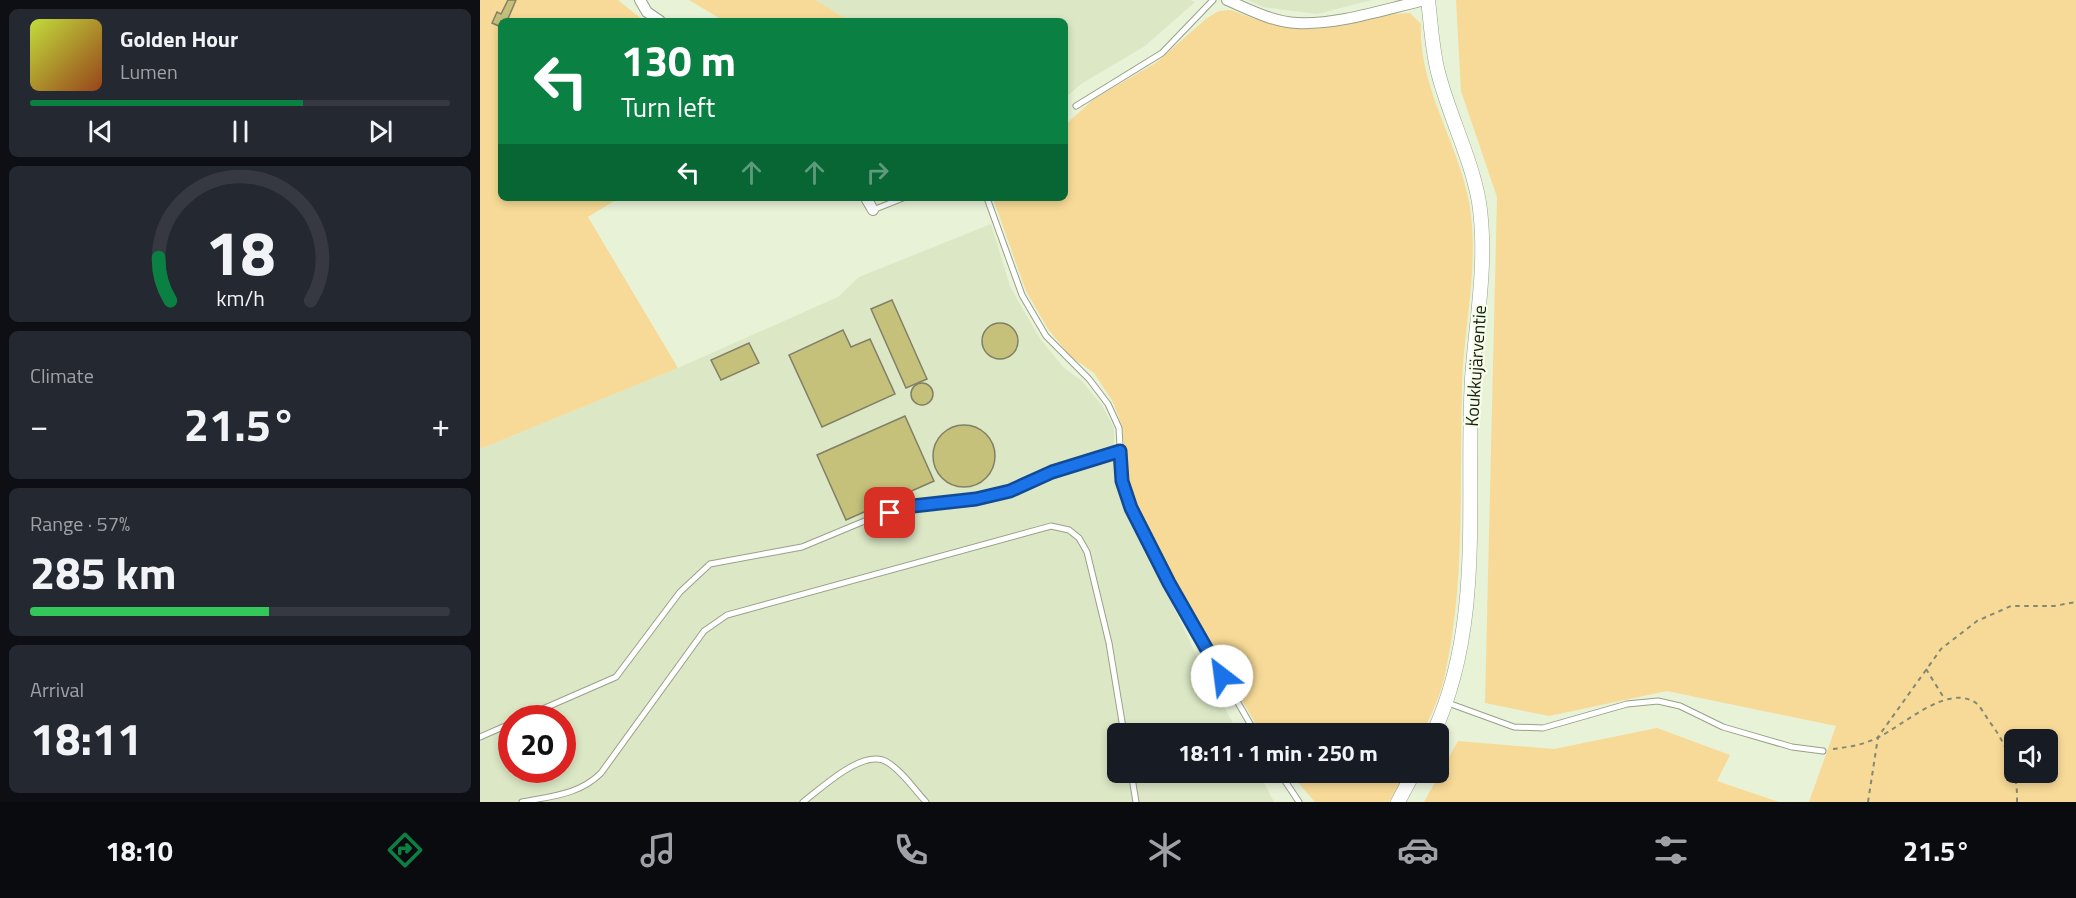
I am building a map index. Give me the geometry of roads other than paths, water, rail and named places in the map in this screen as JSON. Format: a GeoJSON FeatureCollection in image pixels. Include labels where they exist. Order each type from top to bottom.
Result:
{"type":"FeatureCollection","features":[{"type":"Feature","properties":{"kind":"street"},"geometry":{"type":"LineString","coordinates":[[640,0],[647,12],[656,18]]}},
{"type":"Feature","properties":{"kind":"street"},"geometry":{"type":"LineString","coordinates":[[1227,0],[1270,18],[1297,23],[1328,20],[1426,0]]}},
{"type":"Feature","properties":{"kind":"street","name":"Koukkujärventie"},"geometry":{"type":"LineString","coordinates":[[1426,0],[1437,70],[1468,161],[1479,203],[1483,272],[1472,379],[1469,587],[1458,665],[1448,703],[1438,723]]}},
{"type":"Feature","properties":{"kind":"street"},"geometry":{"type":"LineString","coordinates":[[868,201],[873,210]]}},
{"type":"Feature","properties":{"kind":"street"},"geometry":{"type":"LineString","coordinates":[[1398,802],[1408,783]]}},
{"type":"Feature","properties":{"kind":"lane"},"geometry":{"type":"LineString","coordinates":[[1076,106],[1162,52],[1213,0]]}},
{"type":"Feature","properties":{"kind":"lane"},"geometry":{"type":"LineString","coordinates":[[873,210],[896,201]]}},
{"type":"Feature","properties":{"kind":"lane"},"geometry":{"type":"LineString","coordinates":[[988,201],[1022,296],[1046,336],[1089,379],[1108,404],[1119,428],[1122,481],[1131,508],[1169,583],[1250,723]]}},
{"type":"Feature","properties":{"kind":"lane"},"geometry":{"type":"LineString","coordinates":[[552,705],[616,677],[680,592],[710,564],[802,547],[867,520],[913,506],[976,499],[1010,491],[1052,472],[1120,451]]}},
{"type":"Feature","properties":{"kind":"lane"},"geometry":{"type":"LineString","coordinates":[[522,802],[577,791],[590,784],[601,773],[704,631],[721,618],[1052,526],[1069,530],[1079,538],[1087,552],[1109,644],[1122,723]]}},
{"type":"Feature","properties":{"kind":"lane"},"geometry":{"type":"LineString","coordinates":[[1448,703],[1514,727],[1543,728],[1627,704],[1658,701],[1680,706],[1723,728],[1792,747],[1823,751]]}},
{"type":"Feature","properties":{"kind":"lane"},"geometry":{"type":"LineString","coordinates":[[480,737],[498,729]]}},
{"type":"Feature","properties":{"kind":"lane"},"geometry":{"type":"LineString","coordinates":[[803,802],[856,763],[875,758],[886,761],[899,772],[926,802]]}},
{"type":"Feature","properties":{"kind":"lane"},"geometry":{"type":"LineString","coordinates":[[1133,783],[1136,802]]}},
{"type":"Feature","properties":{"kind":"lane"},"geometry":{"type":"LineString","coordinates":[[1286,783],[1299,802]]}}]}
